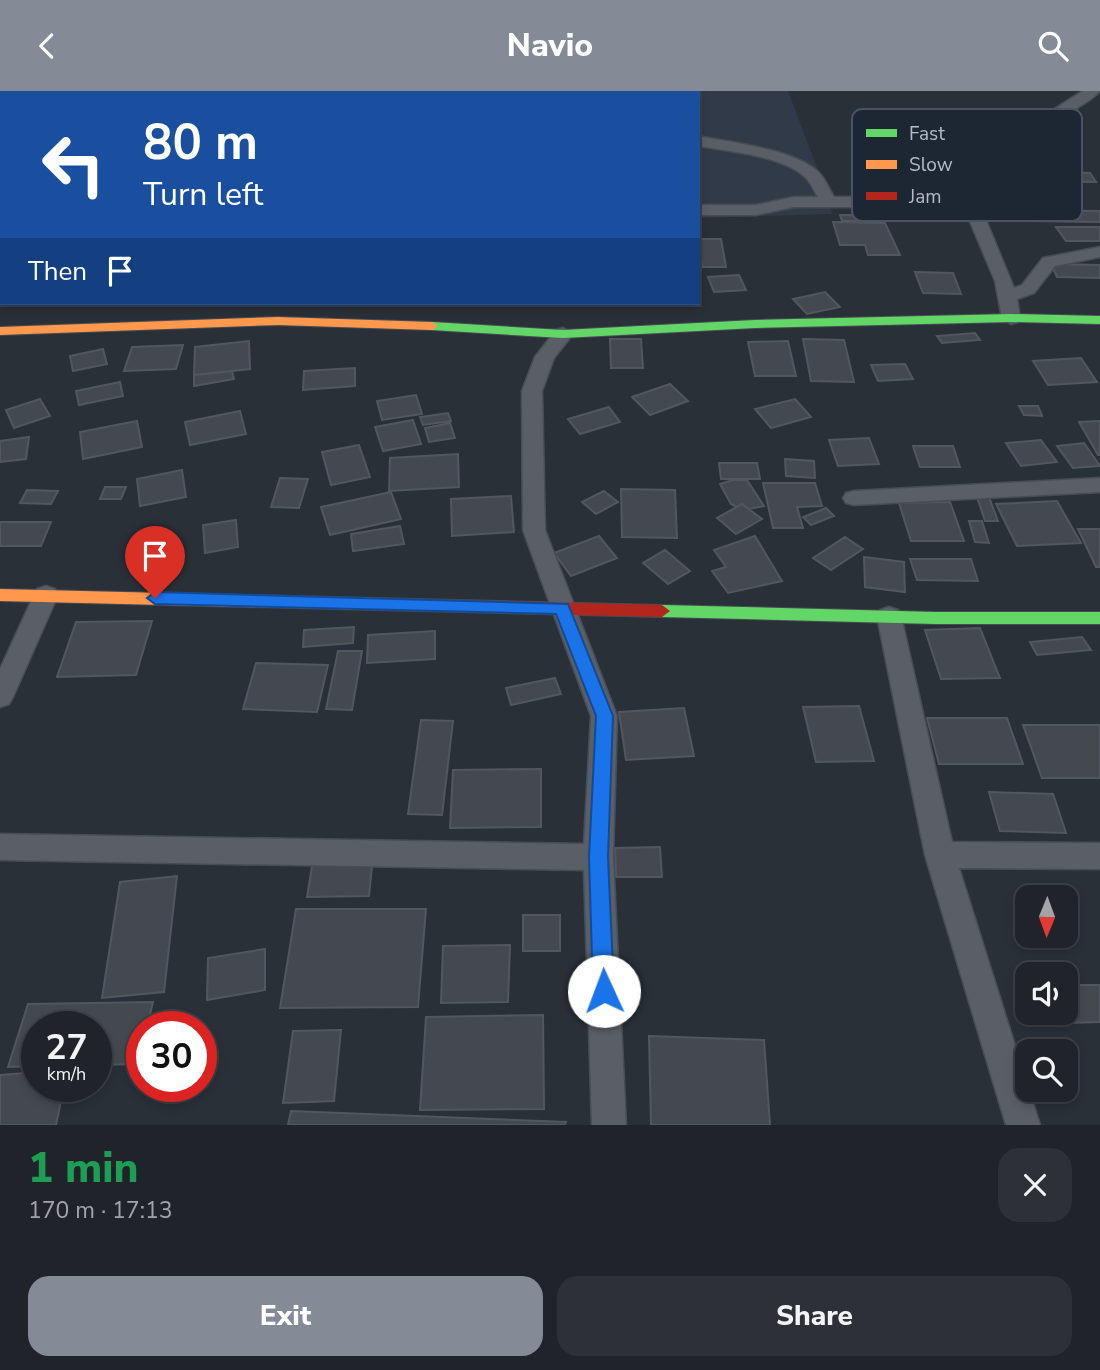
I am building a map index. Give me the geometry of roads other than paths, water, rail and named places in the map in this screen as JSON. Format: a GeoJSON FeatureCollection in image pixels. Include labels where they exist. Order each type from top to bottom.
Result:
{"type":"FeatureCollection","features":[{"type":"Feature","properties":{"kind":"street"},"geometry":{"type":"LineString","coordinates":[[1067,109],[1093,91]]}},
{"type":"Feature","properties":{"kind":"street"},"geometry":{"type":"LineString","coordinates":[[700,141],[755,153],[809,172],[818,182],[821,194],[830,202]]}},
{"type":"Feature","properties":{"kind":"street"},"geometry":{"type":"LineString","coordinates":[[700,210],[732,212],[794,202],[852,202]]}},
{"type":"Feature","properties":{"kind":"street"},"geometry":{"type":"LineString","coordinates":[[979,221],[1004,281],[1011,318]]}},
{"type":"Feature","properties":{"kind":"street"},"geometry":{"type":"LineString","coordinates":[[1006,297],[1036,283],[1049,262],[1100,252]]}},
{"type":"Feature","properties":{"kind":"street"},"geometry":{"type":"LineString","coordinates":[[0,331],[278,321],[482,327],[563,334],[755,324],[1011,318],[1100,320]]}},
{"type":"Feature","properties":{"kind":"street"},"geometry":{"type":"LineString","coordinates":[[563,334],[545,357],[533,391],[534,530],[604,716],[598,857],[609,1125]]}},
{"type":"Feature","properties":{"kind":"street"},"geometry":{"type":"LineString","coordinates":[[854,498],[1100,485]]}},
{"type":"Feature","properties":{"kind":"street"},"geometry":{"type":"LineString","coordinates":[[0,595],[889,616],[1100,618]]}},
{"type":"Feature","properties":{"kind":"street"},"geometry":{"type":"LineString","coordinates":[[0,697],[46,595]]}},
{"type":"Feature","properties":{"kind":"street"},"geometry":{"type":"LineString","coordinates":[[889,616],[940,855],[1023,1125]]}},
{"type":"Feature","properties":{"kind":"street"},"geometry":{"type":"LineString","coordinates":[[0,847],[598,857]]}},
{"type":"Feature","properties":{"kind":"street"},"geometry":{"type":"LineString","coordinates":[[940,855],[1100,856]]}}]}
